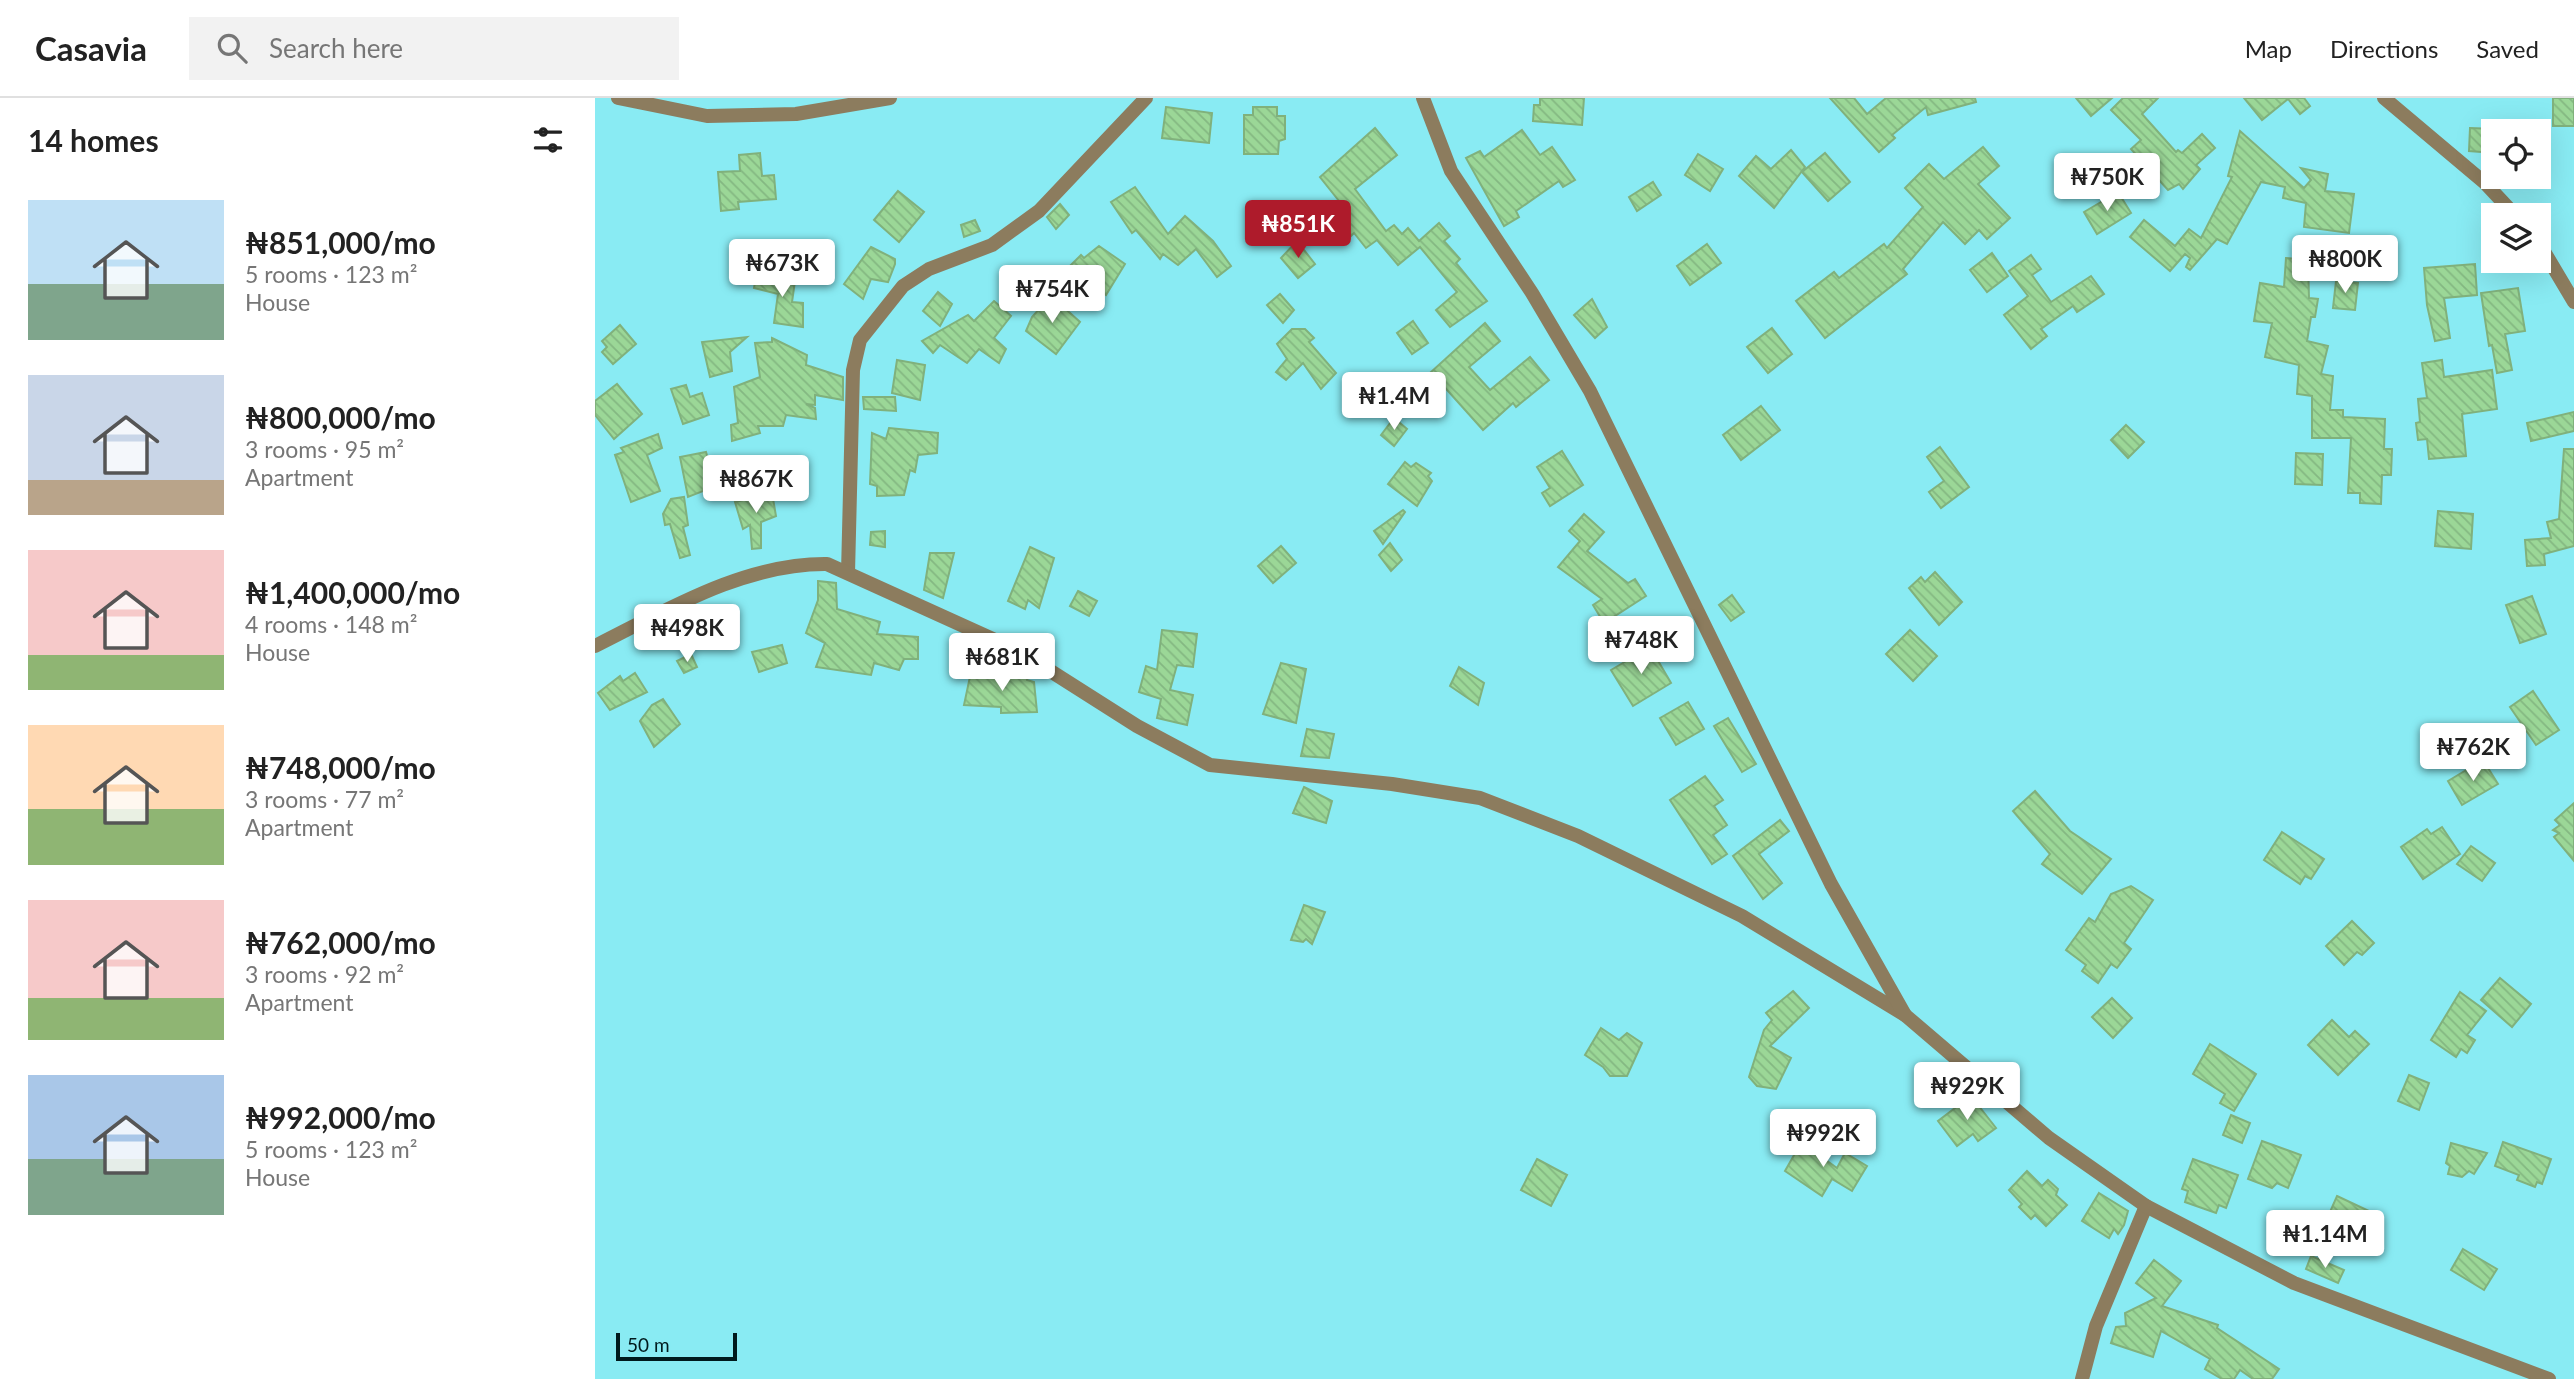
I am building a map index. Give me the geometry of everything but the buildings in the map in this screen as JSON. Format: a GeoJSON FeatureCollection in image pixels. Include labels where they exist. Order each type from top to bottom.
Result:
{"type":"FeatureCollection","features":[{"type":"Feature","properties":{"kind":"street"},"geometry":{"type":"LineString","coordinates":[[618,98],[707,116],[796,114],[890,98]]}},
{"type":"Feature","properties":{"kind":"street"},"geometry":{"type":"LineString","coordinates":[[848,573],[853,370],[860,340],[903,286],[929,269],[992,245],[1039,211],[1146,98]]}},
{"type":"Feature","properties":{"kind":"street"},"geometry":{"type":"LineString","coordinates":[[1423,98],[1451,171],[1532,293],[1590,391],[1831,884],[1905,1015]]}},
{"type":"Feature","properties":{"kind":"street"},"geometry":{"type":"LineString","coordinates":[[2384,98],[2485,183],[2504,203]]}},
{"type":"Feature","properties":{"kind":"street"},"geometry":{"type":"LineString","coordinates":[[2551,263],[2574,302]]}},
{"type":"Feature","properties":{"kind":"street"},"geometry":{"type":"LineString","coordinates":[[595,646],[754,573],[805,563],[827,564],[1019,652],[1137,726],[1210,765],[1392,784],[1480,798],[1578,836],[1742,916],[1905,1015],[2049,1138],[2146,1206],[2294,1283],[2549,1379]]}},
{"type":"Feature","properties":{"kind":"street"},"geometry":{"type":"LineString","coordinates":[[2082,1379],[2096,1326],[2146,1206]]}}]}
